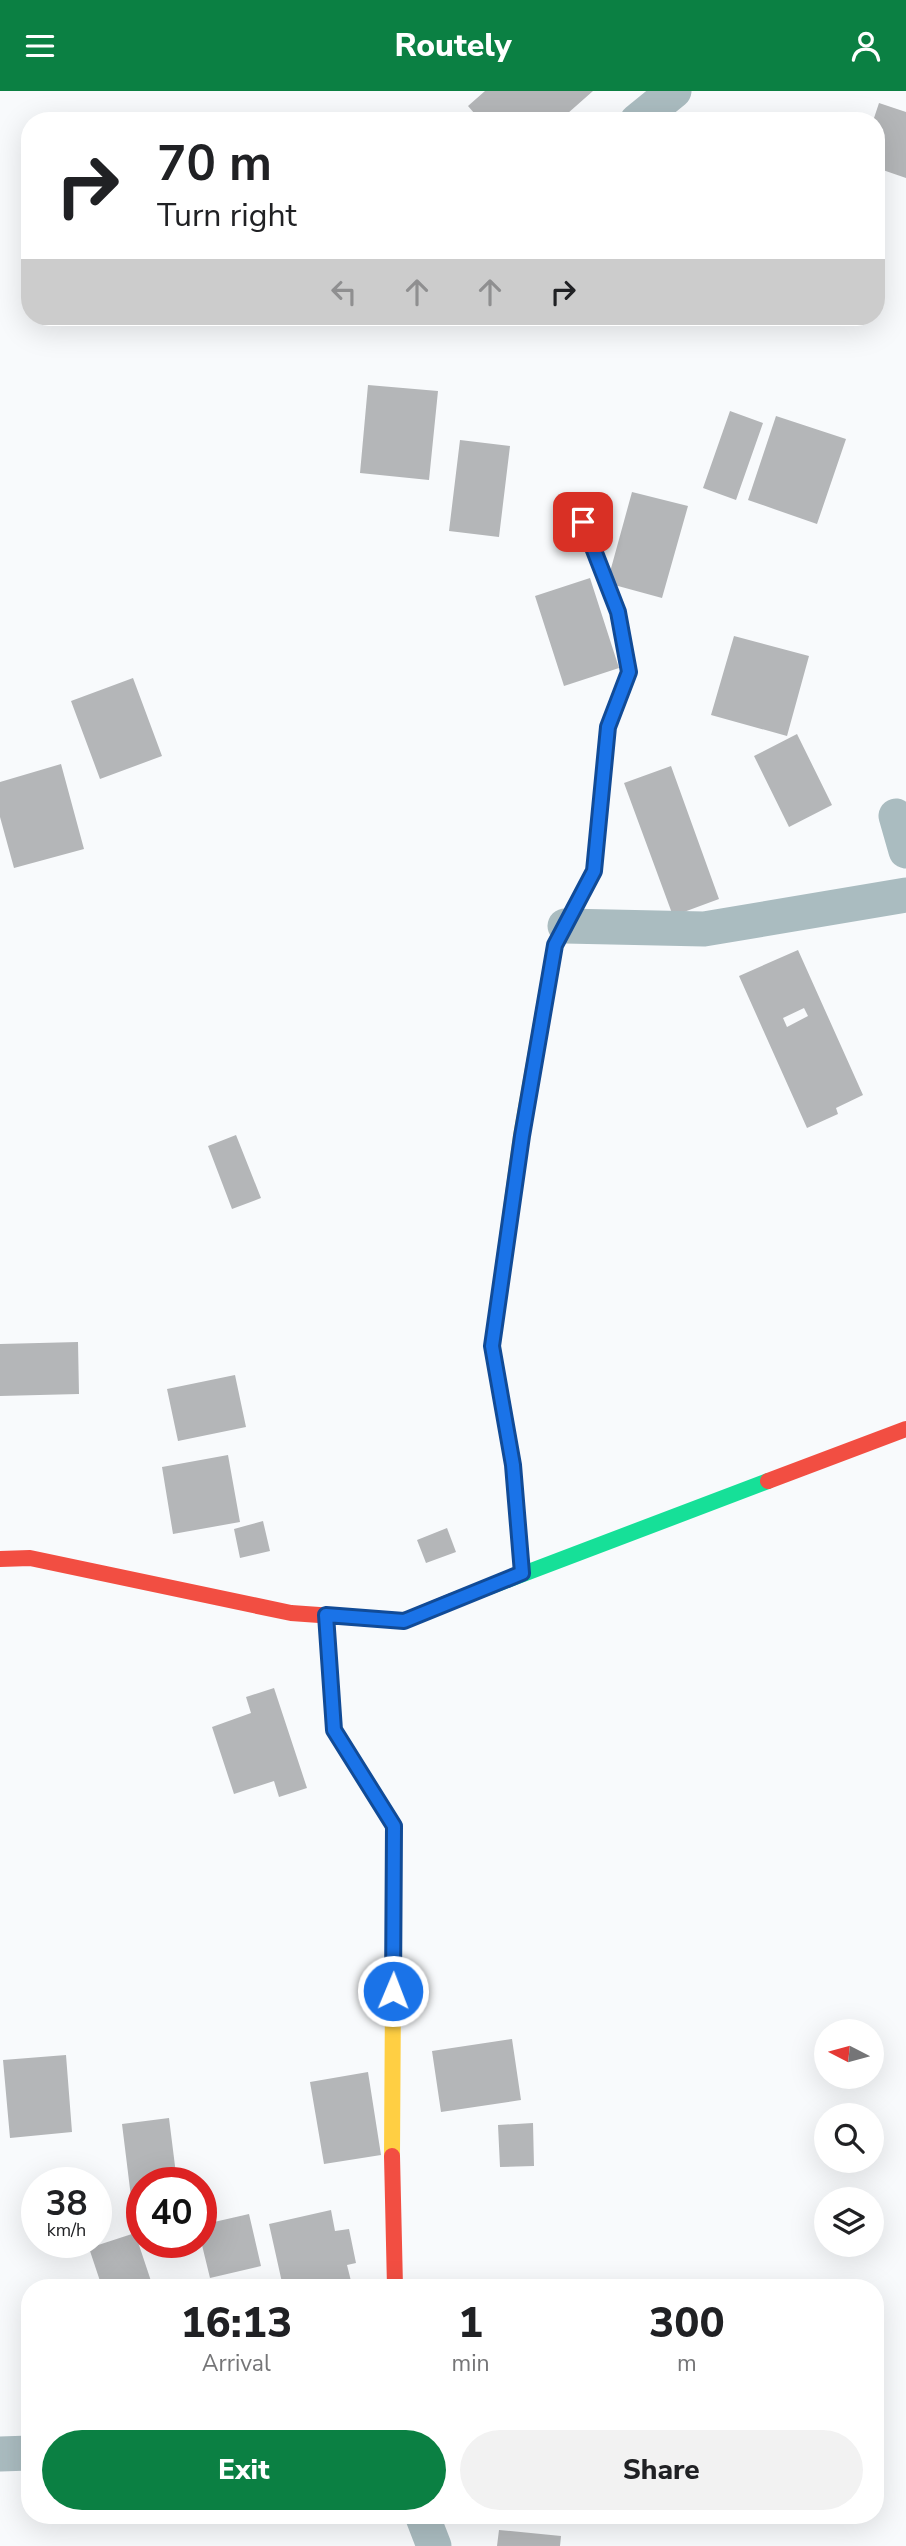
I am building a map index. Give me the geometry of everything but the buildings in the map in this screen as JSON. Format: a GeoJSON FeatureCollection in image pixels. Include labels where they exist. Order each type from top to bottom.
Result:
{"type":"FeatureCollection","features":[{"type":"Feature","properties":{"kind":"street"},"geometry":{"type":"LineString","coordinates":[[648,112],[674,91]]}},
{"type":"Feature","properties":{"kind":"street"},"geometry":{"type":"LineString","coordinates":[[522,1573],[513,1465],[492,1346],[524,1122],[555,945],[594,871],[608,727],[629,672],[618,612],[583,522]]}},
{"type":"Feature","properties":{"kind":"street"},"geometry":{"type":"LineString","coordinates":[[896,816],[906,851]]}},
{"type":"Feature","properties":{"kind":"street"},"geometry":{"type":"LineString","coordinates":[[565,926],[704,929],[906,895]]}},
{"type":"Feature","properties":{"kind":"street"},"geometry":{"type":"LineString","coordinates":[[0,1559],[30,1558],[291,1613],[404,1621],[522,1573],[906,1429]]}},
{"type":"Feature","properties":{"kind":"street"},"geometry":{"type":"LineString","coordinates":[[326,1615],[334,1730],[394,1826],[391,2097],[396,2279]]}},
{"type":"Feature","properties":{"kind":"street"},"geometry":{"type":"LineString","coordinates":[[0,2454],[21,2453]]}},
{"type":"Feature","properties":{"kind":"street"},"geometry":{"type":"LineString","coordinates":[[425,2524],[434,2546]]}},
{"type":"Feature","properties":{"kind":"traffic: fast"},"geometry":{"type":"LineString","coordinates":[[550,972],[555,945],[594,871],[608,727],[629,672],[618,612],[583,522]]}},
{"type":"Feature","properties":{"kind":"traffic: fast"},"geometry":{"type":"LineString","coordinates":[[452,1601],[768,1481]]}},
{"type":"Feature","properties":{"kind":"traffic: slow"},"geometry":{"type":"LineString","coordinates":[[522,1573],[513,1465],[492,1346],[521,1136],[550,972]]}},
{"type":"Feature","properties":{"kind":"traffic: slow"},"geometry":{"type":"LineString","coordinates":[[326,1616],[334,1730],[394,1826],[392,2156]]}},
{"type":"Feature","properties":{"kind":"traffic: jam"},"geometry":{"type":"LineString","coordinates":[[768,1481],[906,1429]]}},
{"type":"Feature","properties":{"kind":"traffic: jam"},"geometry":{"type":"LineString","coordinates":[[0,1559],[30,1558],[291,1613],[404,1621],[452,1601]]}},
{"type":"Feature","properties":{"kind":"traffic: jam"},"geometry":{"type":"LineString","coordinates":[[392,2156],[395,2279]]}},
{"type":"Feature","properties":{"kind":"route"},"geometry":{"type":"LineString","coordinates":[[393,1991],[394,1826],[334,1730],[326,1615],[404,1621],[522,1573],[513,1465],[492,1346],[522,1136],[555,945],[594,871],[608,727],[629,672],[618,612],[583,522]]}}]}
